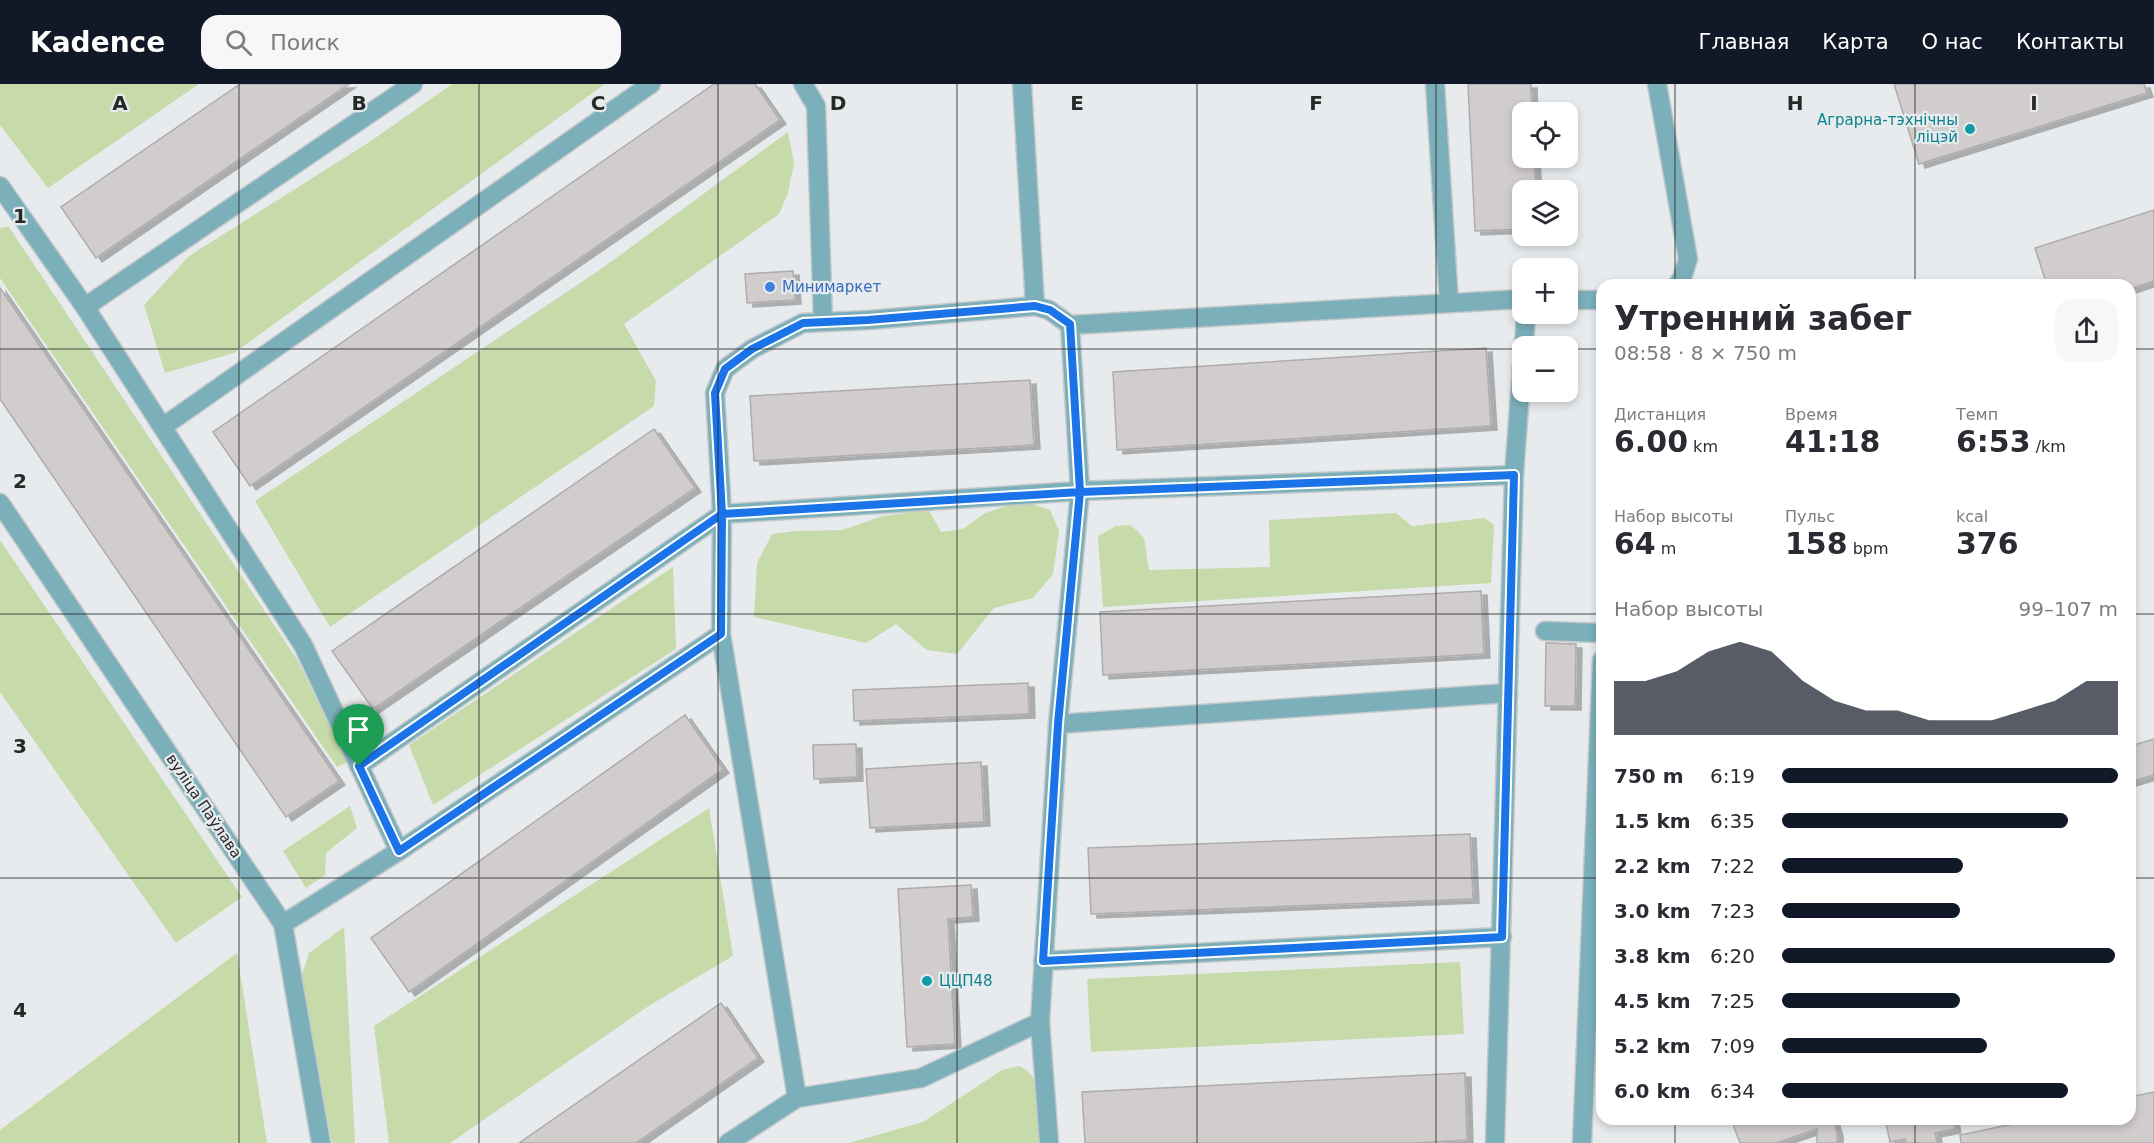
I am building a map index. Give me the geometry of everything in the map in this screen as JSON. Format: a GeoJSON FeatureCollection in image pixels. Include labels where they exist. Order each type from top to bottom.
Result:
{"type":"FeatureCollection","features":[{"type":"Feature","properties":{"kind":"street"},"geometry":{"type":"LineString","coordinates":[[85,307],[413,84]]}},
{"type":"Feature","properties":{"kind":"street"},"geometry":{"type":"LineString","coordinates":[[164,426],[651,84]]}},
{"type":"Feature","properties":{"kind":"street"},"geometry":{"type":"LineString","coordinates":[[803,84],[816,106],[823,321]]}},
{"type":"Feature","properties":{"kind":"street"},"geometry":{"type":"LineString","coordinates":[[1022,84],[1035,306]]}},
{"type":"Feature","properties":{"kind":"street"},"geometry":{"type":"LineString","coordinates":[[1435,84],[1449,303]]}},
{"type":"Feature","properties":{"kind":"street"},"geometry":{"type":"LineString","coordinates":[[1657,84],[1688,259],[1681,279]]}},
{"type":"Feature","properties":{"kind":"street"},"geometry":{"type":"LineString","coordinates":[[0,186],[6,207],[85,307],[164,426],[303,645],[399,851]]}},
{"type":"Feature","properties":{"kind":"street"},"geometry":{"type":"LineString","coordinates":[[796,1098],[721,634],[722,514],[715,393],[725,369],[752,349],[803,323],[823,321],[868,320],[1035,306],[1050,310],[1070,324],[1512,300]]}},
{"type":"Feature","properties":{"kind":"street"},"geometry":{"type":"LineString","coordinates":[[1578,300],[1596,300]]}},
{"type":"Feature","properties":{"kind":"street"},"geometry":{"type":"LineString","coordinates":[[1049,1143],[1040,1022],[1058,724],[1080,492],[1070,324]]}},
{"type":"Feature","properties":{"kind":"street"},"geometry":{"type":"LineString","coordinates":[[1495,1143],[1514,475],[1519,402]]}},
{"type":"Feature","properties":{"kind":"street"},"geometry":{"type":"LineString","coordinates":[[359,766],[722,514],[1080,492],[1514,475]]}},
{"type":"Feature","properties":{"kind":"street","name":"вуліца Паўлава"},"geometry":{"type":"LineString","coordinates":[[0,503],[283,924],[321,1143]]}},
{"type":"Feature","properties":{"kind":"street"},"geometry":{"type":"LineString","coordinates":[[1545,632],[1596,633]]}},
{"type":"Feature","properties":{"kind":"street"},"geometry":{"type":"LineString","coordinates":[[283,924],[399,851],[721,634]]}},
{"type":"Feature","properties":{"kind":"street"},"geometry":{"type":"LineString","coordinates":[[1058,724],[1508,693]]}},
{"type":"Feature","properties":{"kind":"street"},"geometry":{"type":"LineString","coordinates":[[1581,1143],[1596,798]]}},
{"type":"Feature","properties":{"kind":"street"},"geometry":{"type":"LineString","coordinates":[[1043,961],[1502,937]]}},
{"type":"Feature","properties":{"kind":"street"},"geometry":{"type":"LineString","coordinates":[[728,1143],[796,1098],[921,1078],[1040,1022]]}},
{"type":"Feature","properties":{"kind":"green space"},"geometry":{"type":"Polygon","coordinates":[[[0,84],[199,84],[48,188],[0,125],[0,84]]]}},
{"type":"Feature","properties":{"kind":"green space"},"geometry":{"type":"Polygon","coordinates":[[[452,84],[605,84],[234,353],[165,373],[144,305],[189,256],[371,141],[452,84]]]}},
{"type":"Feature","properties":{"kind":"green space"},"geometry":{"type":"Polygon","coordinates":[[[788,132],[794,163],[788,193],[779,214],[624,324],[656,381],[654,406],[330,627],[255,501],[601,269],[788,132]]]}},
{"type":"Feature","properties":{"kind":"green space"},"geometry":{"type":"Polygon","coordinates":[[[9,227],[298,661],[347,762],[337,767],[0,278],[0,228],[9,227]]]}},
{"type":"Feature","properties":{"kind":"green space"},"geometry":{"type":"Polygon","coordinates":[[[1022,501],[1050,510],[1059,531],[1053,574],[1033,598],[994,608],[957,654],[927,650],[896,624],[866,643],[754,617],[757,563],[772,534],[842,530],[883,516],[929,510],[941,532],[963,529],[985,513],[1022,501]]]}},
{"type":"Feature","properties":{"kind":"green space"},"geometry":{"type":"Polygon","coordinates":[[[1396,513],[1412,526],[1485,518],[1494,525],[1491,583],[1103,607],[1098,536],[1116,526],[1131,525],[1144,538],[1149,570],[1270,567],[1269,520],[1396,513]]]}},
{"type":"Feature","properties":{"kind":"green space"},"geometry":{"type":"Polygon","coordinates":[[[0,540],[242,897],[176,943],[0,692],[0,540]]]}},
{"type":"Feature","properties":{"kind":"green space"},"geometry":{"type":"Polygon","coordinates":[[[673,567],[676,649],[433,805],[409,745],[673,567]]]}},
{"type":"Feature","properties":{"kind":"green space"},"geometry":{"type":"Polygon","coordinates":[[[350,806],[357,828],[326,853],[325,875],[306,888],[283,851],[350,806]]]}},
{"type":"Feature","properties":{"kind":"green space"},"geometry":{"type":"Polygon","coordinates":[[[709,808],[733,956],[650,1005],[450,1143],[389,1143],[374,1026],[709,808]]]}},
{"type":"Feature","properties":{"kind":"green space"},"geometry":{"type":"Polygon","coordinates":[[[344,927],[355,1143],[332,1143],[301,978],[309,953],[344,927]]]}},
{"type":"Feature","properties":{"kind":"green space"},"geometry":{"type":"Polygon","coordinates":[[[237,953],[267,1143],[0,1143],[0,1130],[237,953]]]}},
{"type":"Feature","properties":{"kind":"green space"},"geometry":{"type":"Polygon","coordinates":[[[1460,962],[1464,1034],[1091,1052],[1087,979],[1460,962]]]}},
{"type":"Feature","properties":{"kind":"green space"},"geometry":{"type":"Polygon","coordinates":[[[1019,1066],[1028,1071],[1034,1079],[1041,1143],[849,1143],[923,1122],[1002,1070],[1019,1066]]]}},
{"type":"Feature","properties":{"kind":"building"},"geometry":{"type":"Polygon","coordinates":[[[240,84],[349,84],[96,258],[61,207],[240,84]]]}},
{"type":"Feature","properties":{"kind":"building"},"geometry":{"type":"Polygon","coordinates":[[[714,84],[755,84],[780,120],[250,486],[213,432],[714,84]]]}},
{"type":"Feature","properties":{"kind":"building"},"geometry":{"type":"Polygon","coordinates":[[[1468,84],[1531,84],[1532,102],[1512,102],[1512,168],[1535,168],[1535,180],[1512,180],[1512,229],[1475,231],[1468,84]]]}},
{"type":"Feature","properties":{"kind":"building","name":"Аграрна-тэхнічны ліцэй"},"geometry":{"type":"Polygon","coordinates":[[[1894,84],[2144,84],[2147,93],[1919,164],[1894,84]]]}},
{"type":"Feature","properties":{"kind":"building"},"geometry":{"type":"Polygon","coordinates":[[[2154,210],[2154,281],[2136,287],[2136,279],[2045,279],[2035,248],[2154,210]]]}},
{"type":"Feature","properties":{"kind":"building","name":"Минимаркет"},"geometry":{"type":"Polygon","coordinates":[[[793,271],[795,300],[747,303],[745,274],[793,271]]]}},
{"type":"Feature","properties":{"kind":"building"},"geometry":{"type":"Polygon","coordinates":[[[0,288],[339,781],[286,817],[0,399],[0,288]]]}},
{"type":"Feature","properties":{"kind":"building"},"geometry":{"type":"Polygon","coordinates":[[[1486,348],[1491,426],[1117,450],[1113,372],[1486,348]]]}},
{"type":"Feature","properties":{"kind":"building"},"geometry":{"type":"Polygon","coordinates":[[[1030,380],[1034,445],[754,461],[750,396],[1030,380]]]}},
{"type":"Feature","properties":{"kind":"building"},"geometry":{"type":"Polygon","coordinates":[[[654,429],[695,488],[373,709],[332,651],[654,429]]]}},
{"type":"Feature","properties":{"kind":"building"},"geometry":{"type":"Polygon","coordinates":[[[1481,591],[1484,654],[1103,675],[1100,612],[1481,591]]]}},
{"type":"Feature","properties":{"kind":"building"},"geometry":{"type":"Polygon","coordinates":[[[1546,643],[1576,644],[1575,706],[1545,706],[1546,643]]]}},
{"type":"Feature","properties":{"kind":"building"},"geometry":{"type":"Polygon","coordinates":[[[1028,683],[1029,714],[854,721],[853,690],[1028,683]]]}},
{"type":"Feature","properties":{"kind":"building"},"geometry":{"type":"Polygon","coordinates":[[[685,715],[723,769],[409,992],[371,938],[685,715]]]}},
{"type":"Feature","properties":{"kind":"building"},"geometry":{"type":"Polygon","coordinates":[[[2154,739],[2154,775],[2136,780],[2136,744],[2154,739]]]}},
{"type":"Feature","properties":{"kind":"building"},"geometry":{"type":"Polygon","coordinates":[[[856,744],[857,777],[814,779],[813,745],[856,744]]]}},
{"type":"Feature","properties":{"kind":"building"},"geometry":{"type":"Polygon","coordinates":[[[981,762],[984,822],[870,828],[866,769],[981,762]]]}},
{"type":"Feature","properties":{"kind":"building"},"geometry":{"type":"Polygon","coordinates":[[[1470,834],[1473,899],[1091,914],[1088,848],[1470,834]]]}},
{"type":"Feature","properties":{"kind":"building","name":"ЦЦП48"},"geometry":{"type":"Polygon","coordinates":[[[971,885],[973,917],[948,919],[955,1044],[907,1047],[898,889],[971,885]]]}},
{"type":"Feature","properties":{"kind":"building"},"geometry":{"type":"Polygon","coordinates":[[[721,1003],[758,1058],[636,1143],[519,1143],[721,1003]]]}},
{"type":"Feature","properties":{"kind":"building"},"geometry":{"type":"Polygon","coordinates":[[[1465,1073],[1467,1140],[1417,1143],[1085,1143],[1082,1092],[1465,1073]]]}},
{"type":"Feature","properties":{"kind":"building"},"geometry":{"type":"Polygon","coordinates":[[[2154,1092],[2154,1143],[1961,1143],[1960,1135],[2008,1125],[2136,1125],[2136,1096],[2154,1092]]]}},
{"type":"Feature","properties":{"kind":"building"},"geometry":{"type":"Polygon","coordinates":[[[1733,1125],[1835,1125],[1837,1132],[1837,1143],[1817,1143],[1817,1129],[1776,1143],[1740,1143],[1733,1125]]]}},
{"type":"Feature","properties":{"kind":"building"},"geometry":{"type":"Polygon","coordinates":[[[1886,1125],[1954,1125],[1955,1129],[1935,1133],[1937,1143],[1906,1143],[1905,1139],[1890,1142],[1886,1125]]]}},
{"type":"Feature","properties":{"kind":"place","name":"Аграрна-тэхнічны ліцэй"},"geometry":{"type":"Point","coordinates":[1970,129]}},
{"type":"Feature","properties":{"kind":"place","name":"Минимаркет"},"geometry":{"type":"Point","coordinates":[770,287]}},
{"type":"Feature","properties":{"kind":"place","name":"ЦЦП48"},"geometry":{"type":"Point","coordinates":[927,981]}},
{"type":"Feature","properties":{"kind":"route"},"geometry":{"type":"LineString","coordinates":[[359,766],[399,851],[721,634],[722,514],[1080,492],[1514,475],[1502,937],[1043,961],[1058,724],[1080,492],[1070,324],[1050,310],[1035,306],[803,323],[752,349],[725,369],[715,393],[722,514],[359,766]]}}]}
